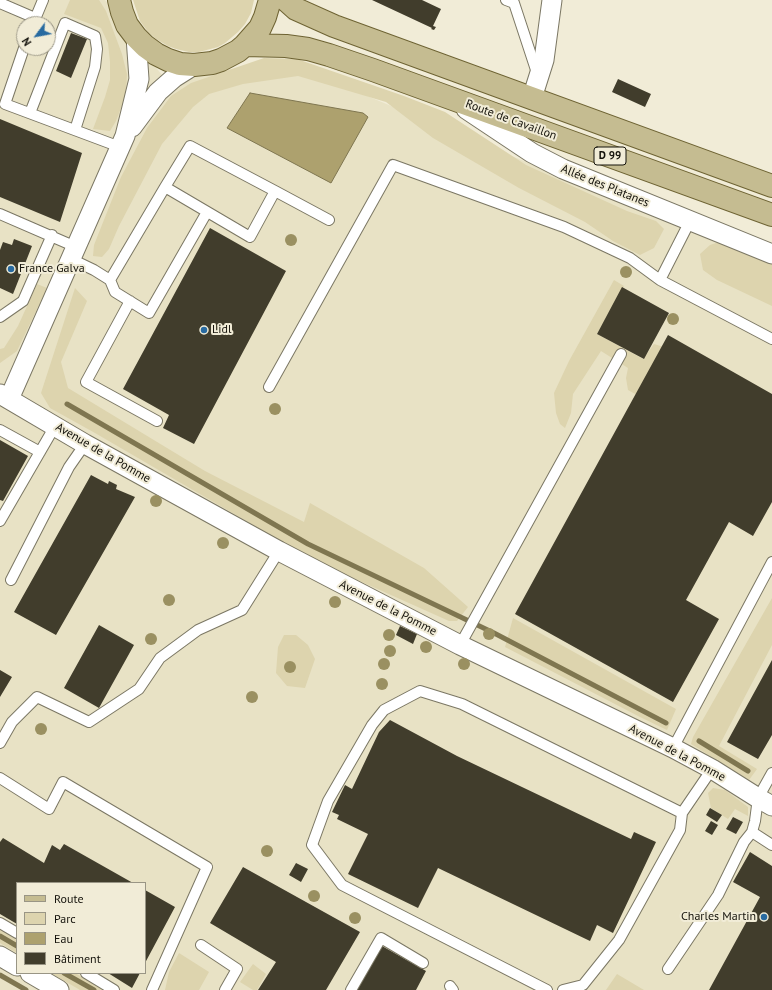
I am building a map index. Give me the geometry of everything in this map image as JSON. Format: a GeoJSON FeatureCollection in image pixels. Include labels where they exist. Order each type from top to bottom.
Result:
{"type":"FeatureCollection","features":[{"type":"Feature","properties":{"kind":"main road"},"geometry":{"type":"LineString","coordinates":[[119,0],[122,12],[128,25],[136,37],[150,50],[168,60],[180,64],[194,65],[212,63],[238,51],[260,28],[270,0]]}},
{"type":"Feature","properties":{"kind":"main road","name":"D 99"},"geometry":{"type":"LineString","coordinates":[[286,0],[296,9],[334,26],[772,186]]}},
{"type":"Feature","properties":{"kind":"main road","name":"Route de Cavaillon"},"geometry":{"type":"LineString","coordinates":[[245,45],[286,46],[308,49],[374,70],[772,215]]}},
{"type":"Feature","properties":{"kind":"street"},"geometry":{"type":"LineString","coordinates":[[532,98],[544,60],[552,0]]}},
{"type":"Feature","properties":{"kind":"street"},"geometry":{"type":"LineString","coordinates":[[5,396],[74,253],[123,142],[139,79],[136,37]]}},
{"type":"Feature","properties":{"kind":"street"},"geometry":{"type":"LineString","coordinates":[[123,142],[158,92],[194,65]]}},
{"type":"Feature","properties":{"kind":"street","name":"Allée des Platanes"},"geometry":{"type":"LineString","coordinates":[[449,97],[532,153],[563,169],[772,254]]}},
{"type":"Feature","properties":{"kind":"street","name":"Avenue de la Pomme"},"geometry":{"type":"LineString","coordinates":[[5,396],[85,444],[279,551],[460,645],[673,748],[712,769],[765,802]]}},
{"type":"Feature","properties":{"kind":"street"},"geometry":{"type":"LineString","coordinates":[[0,956],[16,965]]}},
{"type":"Feature","properties":{"kind":"street"},"geometry":{"type":"LineString","coordinates":[[32,974],[59,990]]}},
{"type":"Feature","properties":{"kind":"lane"},"geometry":{"type":"LineString","coordinates":[[36,16],[43,0]]}},
{"type":"Feature","properties":{"kind":"lane"},"geometry":{"type":"LineString","coordinates":[[506,0],[514,3],[539,77]]}},
{"type":"Feature","properties":{"kind":"lane"},"geometry":{"type":"LineString","coordinates":[[0,3],[25,16]]}},
{"type":"Feature","properties":{"kind":"lane"},"geometry":{"type":"LineString","coordinates":[[30,113],[65,23],[95,36],[97,49],[95,67],[75,130]]}},
{"type":"Feature","properties":{"kind":"lane"},"geometry":{"type":"LineString","coordinates":[[21,56],[5,104],[75,130],[123,142]]}},
{"type":"Feature","properties":{"kind":"lane"},"geometry":{"type":"LineString","coordinates":[[110,280],[190,146],[329,220]]}},
{"type":"Feature","properties":{"kind":"lane"},"geometry":{"type":"LineString","coordinates":[[269,387],[393,165],[564,227],[630,258],[660,280],[772,339]]}},
{"type":"Feature","properties":{"kind":"lane"},"geometry":{"type":"LineString","coordinates":[[165,187],[250,237],[275,191]]}},
{"type":"Feature","properties":{"kind":"lane"},"geometry":{"type":"LineString","coordinates":[[0,214],[52,236],[94,270],[110,280],[116,292],[149,313],[207,212]]}},
{"type":"Feature","properties":{"kind":"lane"},"geometry":{"type":"LineString","coordinates":[[660,280],[690,221]]}},
{"type":"Feature","properties":{"kind":"lane"},"geometry":{"type":"LineString","coordinates":[[0,317],[23,301],[52,236]]}},
{"type":"Feature","properties":{"kind":"lane"},"geometry":{"type":"LineString","coordinates":[[130,301],[86,382],[157,421]]}},
{"type":"Feature","properties":{"kind":"lane"},"geometry":{"type":"LineString","coordinates":[[460,645],[621,354]]}},
{"type":"Feature","properties":{"kind":"lane"},"geometry":{"type":"LineString","coordinates":[[0,521],[55,426]]}},
{"type":"Feature","properties":{"kind":"lane"},"geometry":{"type":"LineString","coordinates":[[0,430],[40,452]]}},
{"type":"Feature","properties":{"kind":"lane"},"geometry":{"type":"LineString","coordinates":[[11,580],[69,467],[85,444]]}},
{"type":"Feature","properties":{"kind":"lane"},"geometry":{"type":"LineString","coordinates":[[0,743],[12,722],[37,697],[89,722],[139,689],[160,658],[198,630],[242,610],[270,568],[279,551]]}},
{"type":"Feature","properties":{"kind":"lane"},"geometry":{"type":"LineString","coordinates":[[673,748],[772,562]]}},
{"type":"Feature","properties":{"kind":"lane"},"geometry":{"type":"LineString","coordinates":[[548,990],[342,885],[312,845],[328,800],[372,725],[384,710],[420,691],[462,704],[682,813]]}},
{"type":"Feature","properties":{"kind":"lane"},"geometry":{"type":"LineString","coordinates":[[563,990],[583,985],[619,940],[680,830],[682,813],[712,769]]}},
{"type":"Feature","properties":{"kind":"lane"},"geometry":{"type":"LineString","coordinates":[[668,968],[718,895],[744,842],[752,832],[765,802],[772,773]]}},
{"type":"Feature","properties":{"kind":"lane"},"geometry":{"type":"LineString","coordinates":[[0,778],[49,809],[63,782],[207,867],[152,990]]}},
{"type":"Feature","properties":{"kind":"lane"},"geometry":{"type":"LineString","coordinates":[[752,832],[772,845]]}},
{"type":"Feature","properties":{"kind":"lane"},"geometry":{"type":"LineString","coordinates":[[0,923],[16,932]]}},
{"type":"Feature","properties":{"kind":"lane"},"geometry":{"type":"LineString","coordinates":[[351,990],[381,938],[423,963]]}},
{"type":"Feature","properties":{"kind":"lane"},"geometry":{"type":"LineString","coordinates":[[201,945],[237,969],[225,990]]}},
{"type":"Feature","properties":{"kind":"lane"},"geometry":{"type":"LineString","coordinates":[[88,974],[114,990]]}},
{"type":"Feature","properties":{"kind":"shaded area"},"geometry":{"type":"Polygon","coordinates":[[[0,0],[105,0],[130,35],[162,75],[195,77],[278,59],[772,264],[772,990],[0,990],[0,0]]]}},
{"type":"Feature","properties":{"kind":"green space"},"geometry":{"type":"Polygon","coordinates":[[[70,0],[99,0],[106,11],[122,54],[127,74],[126,95],[116,121],[110,131],[93,129],[110,80],[108,43],[101,28],[64,14],[70,0]]]}},
{"type":"Feature","properties":{"kind":"green space"},"geometry":{"type":"Polygon","coordinates":[[[133,0],[254,0],[251,13],[245,24],[225,43],[218,47],[199,52],[189,52],[168,46],[148,32],[140,21],[133,0]]]}},
{"type":"Feature","properties":{"kind":"green space"},"geometry":{"type":"Polygon","coordinates":[[[264,58],[297,59],[404,96],[445,112],[526,165],[627,211],[656,221],[664,229],[654,248],[640,255],[613,241],[585,222],[519,188],[433,138],[386,102],[298,76],[243,84],[209,94],[193,107],[162,144],[119,226],[109,249],[102,257],[93,256],[94,245],[121,177],[147,128],[171,96],[191,83],[264,58]]]}},
{"type":"Feature","properties":{"kind":"green space"},"geometry":{"type":"Polygon","coordinates":[[[719,242],[772,264],[772,306],[717,280],[703,270],[700,254],[710,245],[719,242]]]}},
{"type":"Feature","properties":{"kind":"green space"},"geometry":{"type":"Polygon","coordinates":[[[614,280],[624,286],[597,334],[643,359],[654,344],[664,347],[637,395],[628,390],[626,378],[628,368],[601,351],[573,394],[571,413],[565,428],[560,424],[556,413],[554,393],[569,361],[614,280]]]}},
{"type":"Feature","properties":{"kind":"green space"},"geometry":{"type":"Polygon","coordinates":[[[37,284],[47,288],[17,351],[0,363],[0,349],[4,348],[18,326],[37,284]]]}},
{"type":"Feature","properties":{"kind":"green space"},"geometry":{"type":"Polygon","coordinates":[[[75,288],[87,301],[61,362],[68,388],[205,471],[304,522],[310,503],[424,568],[468,607],[457,621],[449,621],[315,561],[50,408],[41,393],[75,288]]]}},
{"type":"Feature","properties":{"kind":"green space"},"geometry":{"type":"Polygon","coordinates":[[[772,598],[772,645],[719,746],[757,769],[749,780],[691,744],[693,737],[772,598]]]}},
{"type":"Feature","properties":{"kind":"green space"},"geometry":{"type":"Polygon","coordinates":[[[513,618],[676,709],[667,730],[505,647],[513,618]]]}},
{"type":"Feature","properties":{"kind":"green space"},"geometry":{"type":"Polygon","coordinates":[[[284,635],[296,635],[308,645],[315,659],[305,688],[287,686],[276,673],[278,647],[284,635]]]}},
{"type":"Feature","properties":{"kind":"green space"},"geometry":{"type":"Polygon","coordinates":[[[713,788],[725,790],[748,807],[748,816],[735,809],[728,819],[711,808],[708,793],[713,788]]]}},
{"type":"Feature","properties":{"kind":"green space"},"geometry":{"type":"Polygon","coordinates":[[[0,930],[16,939],[16,952],[0,943],[0,930]]]}},
{"type":"Feature","properties":{"kind":"green space"},"geometry":{"type":"Polygon","coordinates":[[[179,953],[209,972],[199,990],[165,990],[169,972],[179,953]]]}},
{"type":"Feature","properties":{"kind":"green space"},"geometry":{"type":"Polygon","coordinates":[[[253,964],[266,974],[257,990],[253,990],[240,982],[253,964]]]}},
{"type":"Feature","properties":{"kind":"green space"},"geometry":{"type":"Polygon","coordinates":[[[53,974],[77,974],[104,990],[80,990],[53,974]]]}},
{"type":"Feature","properties":{"kind":"green space"},"geometry":{"type":"Polygon","coordinates":[[[617,974],[644,990],[606,990],[617,974]]]}},
{"type":"Feature","properties":{"kind":"water"},"geometry":{"type":"Polygon","coordinates":[[[250,93],[363,113],[368,117],[331,183],[227,128],[250,93]]]}},
{"type":"Feature","properties":{"kind":"building"},"geometry":{"type":"Polygon","coordinates":[[[372,0],[422,0],[441,9],[433,26],[436,27],[434,30],[372,0]]]}},
{"type":"Feature","properties":{"kind":"building"},"geometry":{"type":"Polygon","coordinates":[[[71,33],[87,39],[71,78],[56,71],[71,33]]]}},
{"type":"Feature","properties":{"kind":"building"},"geometry":{"type":"Polygon","coordinates":[[[618,79],[651,94],[645,107],[612,92],[618,79]]]}},
{"type":"Feature","properties":{"kind":"building"},"geometry":{"type":"Polygon","coordinates":[[[0,119],[82,153],[60,222],[0,197],[0,119]]]}},
{"type":"Feature","properties":{"kind":"building","name":"Lidl"},"geometry":{"type":"Polygon","coordinates":[[[210,228],[286,271],[194,444],[163,428],[169,415],[123,389],[210,228]]]}},
{"type":"Feature","properties":{"kind":"building","name":"France Galva"},"geometry":{"type":"Polygon","coordinates":[[[14,239],[32,246],[13,294],[0,288],[0,250],[3,242],[12,245],[14,239]]]}},
{"type":"Feature","properties":{"kind":"building"},"geometry":{"type":"Polygon","coordinates":[[[622,287],[669,313],[644,359],[597,334],[622,287]]]}},
{"type":"Feature","properties":{"kind":"building"},"geometry":{"type":"Polygon","coordinates":[[[668,335],[772,394],[772,502],[753,536],[729,522],[686,600],[719,619],[673,702],[515,614],[668,335]]]}},
{"type":"Feature","properties":{"kind":"building"},"geometry":{"type":"Polygon","coordinates":[[[0,440],[28,456],[3,501],[0,500],[0,440]]]}},
{"type":"Feature","properties":{"kind":"building"},"geometry":{"type":"Polygon","coordinates":[[[91,475],[108,484],[109,481],[117,485],[116,489],[135,497],[56,635],[14,612],[91,475]]]}},
{"type":"Feature","properties":{"kind":"building"},"geometry":{"type":"Polygon","coordinates":[[[99,625],[134,645],[99,708],[64,688],[99,625]]]}},
{"type":"Feature","properties":{"kind":"building"},"geometry":{"type":"Polygon","coordinates":[[[400,626],[417,634],[413,644],[396,635],[400,626]]]}},
{"type":"Feature","properties":{"kind":"building"},"geometry":{"type":"Polygon","coordinates":[[[772,660],[772,735],[758,759],[727,742],[772,660]]]}},
{"type":"Feature","properties":{"kind":"building"},"geometry":{"type":"Polygon","coordinates":[[[0,670],[12,677],[0,697],[0,670]]]}},
{"type":"Feature","properties":{"kind":"building"},"geometry":{"type":"Polygon","coordinates":[[[390,720],[457,756],[631,839],[634,832],[656,842],[613,933],[597,925],[590,941],[438,868],[418,908],[348,874],[368,834],[337,819],[339,815],[332,812],[345,785],[352,789],[379,732],[390,720]]]}},
{"type":"Feature","properties":{"kind":"building"},"geometry":{"type":"Polygon","coordinates":[[[710,808],[722,815],[717,822],[706,815],[710,808]]]}},
{"type":"Feature","properties":{"kind":"building"},"geometry":{"type":"Polygon","coordinates":[[[733,817],[743,822],[736,834],[726,829],[733,817]]]}},
{"type":"Feature","properties":{"kind":"building"},"geometry":{"type":"Polygon","coordinates":[[[711,821],[718,825],[712,835],[705,831],[711,821]]]}},
{"type":"Feature","properties":{"kind":"building"},"geometry":{"type":"Polygon","coordinates":[[[3,838],[44,863],[52,845],[60,850],[64,844],[131,882],[16,882],[16,923],[0,914],[0,842],[3,838]]]}},
{"type":"Feature","properties":{"kind":"building","name":"Charles Martin"},"geometry":{"type":"Polygon","coordinates":[[[750,852],[772,866],[772,990],[709,990],[760,897],[733,882],[750,852]]]}},
{"type":"Feature","properties":{"kind":"building"},"geometry":{"type":"Polygon","coordinates":[[[296,863],[308,869],[301,882],[289,875],[296,863]]]}},
{"type":"Feature","properties":{"kind":"building"},"geometry":{"type":"Polygon","coordinates":[[[243,867],[360,932],[326,990],[258,990],[276,962],[210,923],[243,867]]]}},
{"type":"Feature","properties":{"kind":"building"},"geometry":{"type":"Polygon","coordinates":[[[146,891],[175,907],[146,961],[146,891]]]}},
{"type":"Feature","properties":{"kind":"building"},"geometry":{"type":"Polygon","coordinates":[[[382,946],[426,971],[416,990],[357,990],[382,946]]]}},
{"type":"Feature","properties":{"kind":"building"},"geometry":{"type":"Polygon","coordinates":[[[110,974],[139,974],[132,988],[110,974]]]}},
{"type":"Feature","properties":{"kind":"waterway"},"geometry":{"type":"LineString","coordinates":[[67,404],[308,544],[494,633],[666,723]]}},
{"type":"Feature","properties":{"kind":"waterway"},"geometry":{"type":"LineString","coordinates":[[699,741],[748,771]]}},
{"type":"Feature","properties":{"kind":"waterway"},"geometry":{"type":"LineString","coordinates":[[0,936],[16,945]]}},
{"type":"Feature","properties":{"kind":"waterway"},"geometry":{"type":"LineString","coordinates":[[66,974],[94,990]]}},
{"type":"Feature","properties":{"kind":"waterway"},"geometry":{"type":"LineString","coordinates":[[0,975],[26,990]]}},
{"type":"Feature","properties":{"kind":"place","name":"France Galva"},"geometry":{"type":"Point","coordinates":[11,269]}},
{"type":"Feature","properties":{"kind":"place","name":"Lidl"},"geometry":{"type":"Point","coordinates":[204,330]}},
{"type":"Feature","properties":{"kind":"place","name":"Charles Martin"},"geometry":{"type":"Point","coordinates":[764,917]}}]}
